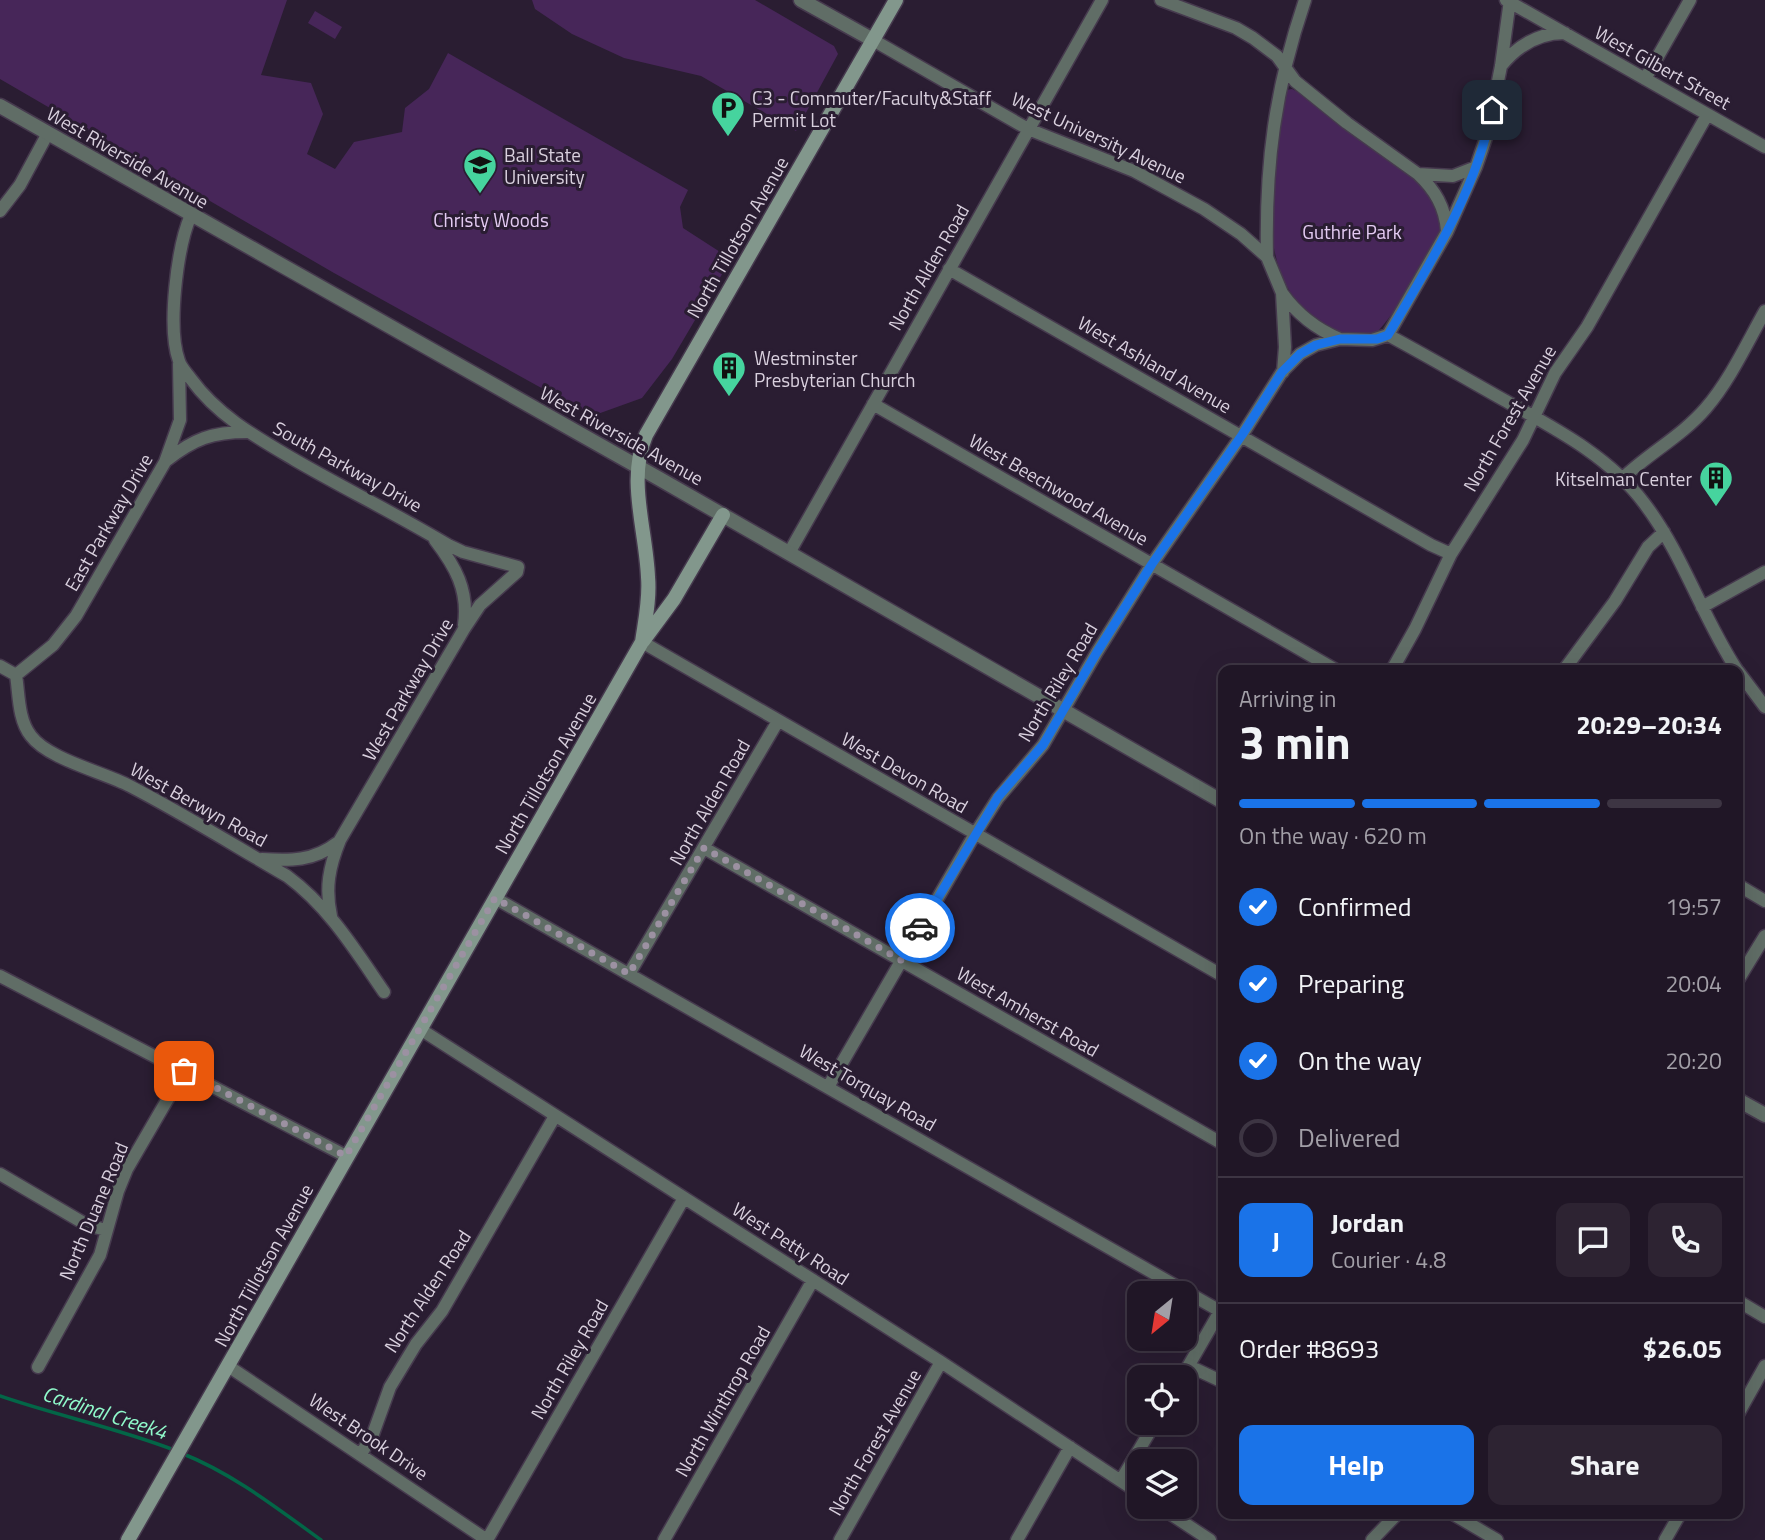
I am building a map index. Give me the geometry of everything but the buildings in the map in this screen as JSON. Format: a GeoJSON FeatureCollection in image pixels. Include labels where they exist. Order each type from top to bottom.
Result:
{"type":"FeatureCollection","features":[{"type":"Feature","properties":{"kind":"main road","name":"North Tillotson Avenue"},"geometry":{"type":"LineString","coordinates":[[128,1540],[642,642],[649,580],[637,466],[646,435],[896,0]]}},
{"type":"Feature","properties":{"kind":"main road"},"geometry":{"type":"LineString","coordinates":[[642,642],[674,599],[723,515]]}},
{"type":"Feature","properties":{"kind":"street","name":"West University Avenue"},"geometry":{"type":"LineString","coordinates":[[801,0],[1028,129],[1134,171],[1227,224],[1267,257],[1282,293],[1285,347],[1282,372]]}},
{"type":"Feature","properties":{"kind":"street","name":"North Alden Road"},"geometry":{"type":"LineString","coordinates":[[789,553],[1102,0]]}},
{"type":"Feature","properties":{"kind":"street"},"geometry":{"type":"LineString","coordinates":[[1161,0],[1236,28],[1277,56],[1296,81],[1430,186],[1443,208],[1447,232]]}},
{"type":"Feature","properties":{"kind":"street"},"geometry":{"type":"LineString","coordinates":[[1267,257],[1270,143],[1284,66],[1305,0]]}},
{"type":"Feature","properties":{"kind":"street"},"geometry":{"type":"LineString","coordinates":[[1645,79],[1690,0]]}},
{"type":"Feature","properties":{"kind":"street"},"geometry":{"type":"LineString","coordinates":[[1508,1],[1501,66],[1488,132],[1476,167],[1447,232],[1388,335],[1534,417],[1590,452],[1623,478],[1664,532],[1733,665]]}},
{"type":"Feature","properties":{"kind":"street","name":"West Gilbert Street"},"geometry":{"type":"LineString","coordinates":[[1508,1],[1765,147]]}},
{"type":"Feature","properties":{"kind":"street"},"geometry":{"type":"LineString","coordinates":[[1501,66],[1526,42],[1541,36],[1565,33]]}},
{"type":"Feature","properties":{"kind":"street","name":"West Riverside Avenue"},"geometry":{"type":"LineString","coordinates":[[0,106],[637,466],[1218,799]]}},
{"type":"Feature","properties":{"kind":"street","name":"North Forest Avenue"},"geometry":{"type":"LineString","coordinates":[[1395,665],[1422,617],[1451,554],[1523,440],[1555,373],[1587,327],[1707,115]]}},
{"type":"Feature","properties":{"kind":"street"},"geometry":{"type":"LineString","coordinates":[[0,211],[20,185],[48,133]]}},
{"type":"Feature","properties":{"kind":"street"},"geometry":{"type":"LineString","coordinates":[[1418,174],[1452,176],[1476,167]]}},
{"type":"Feature","properties":{"kind":"street"},"geometry":{"type":"LineString","coordinates":[[179,363],[174,311],[182,243],[191,215]]}},
{"type":"Feature","properties":{"kind":"street","name":"West Ashland Avenue"},"geometry":{"type":"LineString","coordinates":[[949,269],[1451,554]]}},
{"type":"Feature","properties":{"kind":"street","name":"West University Avenue"},"geometry":{"type":"LineString","coordinates":[[1282,293],[1308,321],[1326,334],[1340,339],[1372,340],[1388,335]]}},
{"type":"Feature","properties":{"kind":"street"},"geometry":{"type":"LineString","coordinates":[[1623,478],[1706,409],[1765,311]]}},
{"type":"Feature","properties":{"kind":"street","name":"West University Avenue"},"geometry":{"type":"LineString","coordinates":[[1282,372],[1307,349],[1340,339]]}},
{"type":"Feature","properties":{"kind":"street","name":"South Parkway Drive"},"geometry":{"type":"LineString","coordinates":[[179,363],[210,404],[247,432],[463,552],[518,567]]}},
{"type":"Feature","properties":{"kind":"street","name":"East Parkway Drive"},"geometry":{"type":"LineString","coordinates":[[16,675],[53,645],[76,616],[165,462],[180,420],[179,363]]}},
{"type":"Feature","properties":{"kind":"street","name":"North Riley Road"},"geometry":{"type":"LineString","coordinates":[[828,1087],[998,797],[1043,745],[1152,564],[1242,435],[1282,372]]}},
{"type":"Feature","properties":{"kind":"street","name":"West Beechwood Avenue"},"geometry":{"type":"LineString","coordinates":[[873,404],[1327,665]]}},
{"type":"Feature","properties":{"kind":"street","name":"South Parkway Drive"},"geometry":{"type":"LineString","coordinates":[[165,462],[187,445],[207,436],[247,432]]}},
{"type":"Feature","properties":{"kind":"street"},"geometry":{"type":"LineString","coordinates":[[1568,665],[1615,601],[1648,547],[1664,532]]}},
{"type":"Feature","properties":{"kind":"street","name":"South Parkway Drive"},"geometry":{"type":"LineString","coordinates":[[430,534],[453,564],[462,583],[466,605],[464,629]]}},
{"type":"Feature","properties":{"kind":"street","name":"West Parkway Drive"},"geometry":{"type":"LineString","coordinates":[[331,916],[327,892],[328,873],[340,840],[464,629],[480,605],[517,572],[518,567]]}},
{"type":"Feature","properties":{"kind":"street"},"geometry":{"type":"LineString","coordinates":[[1702,607],[1765,572]]}},
{"type":"Feature","properties":{"kind":"street","name":"West Devon Road"},"geometry":{"type":"LineString","coordinates":[[642,642],[1218,973]]}},
{"type":"Feature","properties":{"kind":"street"},"geometry":{"type":"LineString","coordinates":[[0,666],[16,675]]}},
{"type":"Feature","properties":{"kind":"street","name":"West Berwyn Road"},"geometry":{"type":"LineString","coordinates":[[16,675],[22,716],[27,730],[39,745],[52,754],[132,787],[301,886],[331,916],[384,992]]}},
{"type":"Feature","properties":{"kind":"street"},"geometry":{"type":"LineString","coordinates":[[1743,681],[1765,707]]}},
{"type":"Feature","properties":{"kind":"street","name":"North Alden Road"},"geometry":{"type":"LineString","coordinates":[[629,974],[778,721]]}},
{"type":"Feature","properties":{"kind":"street","name":"West Parkway Drive"},"geometry":{"type":"LineString","coordinates":[[256,858],[287,861],[307,859],[325,852],[340,840]]}},
{"type":"Feature","properties":{"kind":"street","name":"West Amherst Road"},"geometry":{"type":"LineString","coordinates":[[704,848],[1218,1141]]}},
{"type":"Feature","properties":{"kind":"street"},"geometry":{"type":"LineString","coordinates":[[1743,888],[1765,901]]}},
{"type":"Feature","properties":{"kind":"street","name":"West Torquay Road"},"geometry":{"type":"LineString","coordinates":[[495,898],[1218,1306]]}},
{"type":"Feature","properties":{"kind":"street"},"geometry":{"type":"LineString","coordinates":[[1743,972],[1765,936]]}},
{"type":"Feature","properties":{"kind":"street"},"geometry":{"type":"LineString","coordinates":[[0,976],[346,1156]]}},
{"type":"Feature","properties":{"kind":"street","name":"West Petty Road"},"geometry":{"type":"LineString","coordinates":[[420,1029],[941,1362],[1127,1484]]}},
{"type":"Feature","properties":{"kind":"street","name":"North Duane Road"},"geometry":{"type":"LineString","coordinates":[[38,1367],[94,1267],[127,1169],[184,1071]]}},
{"type":"Feature","properties":{"kind":"street"},"geometry":{"type":"LineString","coordinates":[[1743,1103],[1765,1115]]}},
{"type":"Feature","properties":{"kind":"street","name":"North Alden Road"},"geometry":{"type":"LineString","coordinates":[[361,1454],[373,1434],[395,1378],[442,1311],[555,1116]]}},
{"type":"Feature","properties":{"kind":"street"},"geometry":{"type":"LineString","coordinates":[[0,1174],[87,1225],[106,1230]]}},
{"type":"Feature","properties":{"kind":"street","name":"North Riley Road"},"geometry":{"type":"LineString","coordinates":[[487,1540],[684,1198]]}},
{"type":"Feature","properties":{"kind":"street","name":"North Winthrop Road"},"geometry":{"type":"LineString","coordinates":[[664,1540],[813,1280]]}},
{"type":"Feature","properties":{"kind":"street"},"geometry":{"type":"LineString","coordinates":[[1743,1304],[1765,1317]]}},
{"type":"Feature","properties":{"kind":"street"},"geometry":{"type":"LineString","coordinates":[[1189,1365],[1218,1315]]}},
{"type":"Feature","properties":{"kind":"street","name":"North Forest Avenue"},"geometry":{"type":"LineString","coordinates":[[840,1540],[941,1362]]}},
{"type":"Feature","properties":{"kind":"street","name":"West Brook Drive"},"geometry":{"type":"LineString","coordinates":[[228,1366],[487,1540]]}},
{"type":"Feature","properties":{"kind":"street"},"geometry":{"type":"LineString","coordinates":[[1743,1404],[1765,1366]]}},
{"type":"Feature","properties":{"kind":"street"},"geometry":{"type":"LineString","coordinates":[[1197,1375],[1218,1381]]}},
{"type":"Feature","properties":{"kind":"street"},"geometry":{"type":"LineString","coordinates":[[1121,1480],[1148,1435]]}},
{"type":"Feature","properties":{"kind":"street"},"geometry":{"type":"LineString","coordinates":[[1017,1540],[1070,1447]]}},
{"type":"Feature","properties":{"kind":"street"},"geometry":{"type":"LineString","coordinates":[[1174,1519],[1195,1536],[1210,1540]]}},
{"type":"Feature","properties":{"kind":"street"},"geometry":{"type":"LineString","coordinates":[[1372,1540],[1392,1519]]}},
{"type":"Feature","properties":{"kind":"street"},"geometry":{"type":"LineString","coordinates":[[1461,1519],[1497,1540]]}},
{"type":"Feature","properties":{"kind":"street"},"geometry":{"type":"LineString","coordinates":[[1665,1540],[1677,1519]]}},
{"type":"Feature","properties":{"kind":"green space","name":"Christy Woods"},"geometry":{"type":"Polygon","coordinates":[[[0,0],[287,0],[261,75],[311,83],[323,114],[307,154],[335,169],[354,142],[402,132],[405,108],[429,89],[448,53],[688,190],[680,207],[683,228],[731,259],[672,359],[642,398],[592,416],[334,273],[0,79],[0,0]]]}},
{"type":"Feature","properties":{"kind":"green space"},"geometry":{"type":"Polygon","coordinates":[[[532,0],[755,0],[834,46],[838,54],[796,131],[701,76],[624,58],[572,34],[535,9],[532,0]]]}},
{"type":"Feature","properties":{"kind":"green space"},"geometry":{"type":"Polygon","coordinates":[[[315,11],[342,27],[335,39],[308,23],[315,11]]]}},
{"type":"Feature","properties":{"kind":"green space","name":"Guthrie Park"},"geometry":{"type":"Polygon","coordinates":[[[1292,89],[1413,177],[1437,207],[1441,229],[1432,251],[1402,301],[1374,335],[1341,333],[1315,318],[1289,289],[1278,264],[1272,236],[1273,175],[1286,90],[1292,89]]]}},
{"type":"Feature","properties":{"kind":"waterway","name":"Cardinal Creek4"},"geometry":{"type":"LineString","coordinates":[[0,1396],[174,1450]]}},
{"type":"Feature","properties":{"kind":"waterway"},"geometry":{"type":"LineString","coordinates":[[181,1453],[236,1481],[321,1540]]}},
{"type":"Feature","properties":{"kind":"way so far"},"geometry":{"type":"LineString","coordinates":[[184,1071],[346,1156],[495,898],[629,974],[704,848],[901,960],[920,928]]}},
{"type":"Feature","properties":{"kind":"place","name":"C3 - Commuter/Faculty&Staff Permit Lot"},"geometry":{"type":"Point","coordinates":[728,138]}},
{"type":"Feature","properties":{"kind":"place","name":"Ball State University"},"geometry":{"type":"Point","coordinates":[480,195]}},
{"type":"Feature","properties":{"kind":"place","name":"Westminster Presbyterian Church"},"geometry":{"type":"Point","coordinates":[729,398]}},
{"type":"Feature","properties":{"kind":"place","name":"Kitselman Center"},"geometry":{"type":"Point","coordinates":[1716,508]}},
{"type":"Feature","properties":{"kind":"route"},"geometry":{"type":"LineString","coordinates":[[920,928],[998,797],[1043,745],[1152,564],[1242,435],[1282,372],[1300,354],[1316,345],[1340,339],[1372,340],[1388,335],[1458,212],[1488,132],[1492,110]]}}]}
